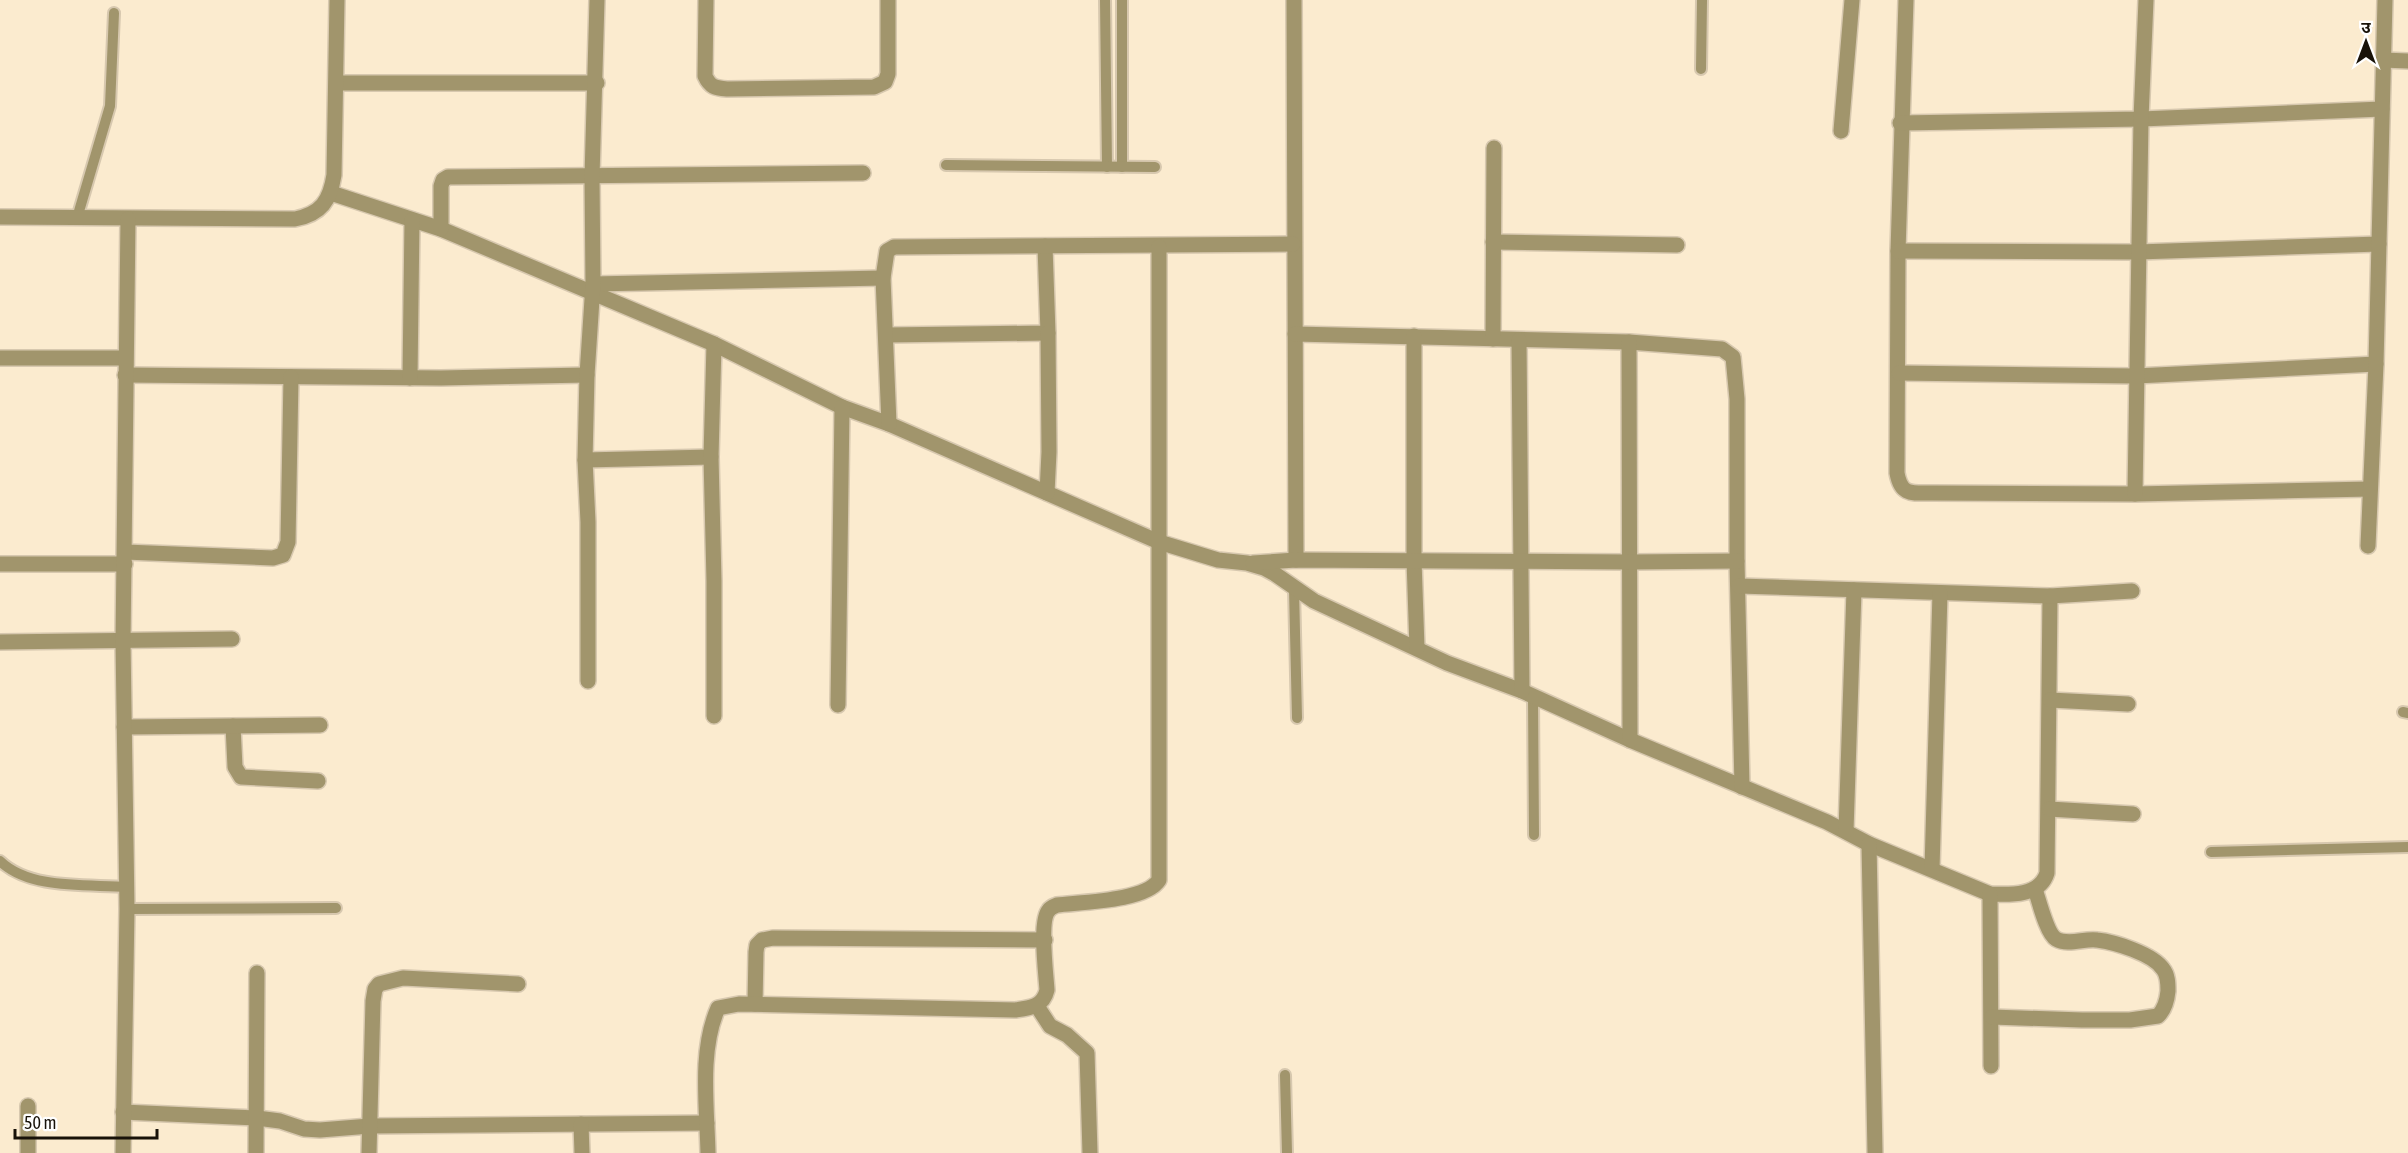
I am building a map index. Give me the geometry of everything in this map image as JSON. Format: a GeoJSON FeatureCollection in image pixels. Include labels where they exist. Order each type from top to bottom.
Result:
{"type":"FeatureCollection","features":[{"type":"Feature","properties":{"kind":"street"},"geometry":{"type":"LineString","coordinates":[[0,217],[295,219],[312,216],[331,193],[335,161],[337,0]]}},
{"type":"Feature","properties":{"kind":"street"},"geometry":{"type":"LineString","coordinates":[[588,681],[588,522],[585,460],[587,375],[593,289],[592,177],[597,83],[597,0]]}},
{"type":"Feature","properties":{"kind":"street"},"geometry":{"type":"LineString","coordinates":[[706,0],[705,76],[708,84],[716,88],[727,89],[874,87],[885,82],[888,74],[888,0]]}},
{"type":"Feature","properties":{"kind":"street"},"geometry":{"type":"LineString","coordinates":[[1294,0],[1293,244],[1296,560]]}},
{"type":"Feature","properties":{"kind":"street"},"geometry":{"type":"LineString","coordinates":[[1841,130],[1852,0]]}},
{"type":"Feature","properties":{"kind":"street"},"geometry":{"type":"LineString","coordinates":[[1906,0],[1900,123],[1897,473],[1899,484],[1904,490],[1932,494],[2135,494],[2370,489]]}},
{"type":"Feature","properties":{"kind":"street"},"geometry":{"type":"LineString","coordinates":[[2135,494],[2138,252],[2146,0]]}},
{"type":"Feature","properties":{"kind":"street"},"geometry":{"type":"LineString","coordinates":[[2368,546],[2376,364],[2385,0]]}},
{"type":"Feature","properties":{"kind":"street"},"geometry":{"type":"LineString","coordinates":[[2383,60],[2408,61]]}},
{"type":"Feature","properties":{"kind":"street"},"geometry":{"type":"LineString","coordinates":[[337,83],[597,83]]}},
{"type":"Feature","properties":{"kind":"street"},"geometry":{"type":"LineString","coordinates":[[1900,123],[2141,119],[2382,109]]}},
{"type":"Feature","properties":{"kind":"street"},"geometry":{"type":"LineString","coordinates":[[1493,339],[1494,148]]}},
{"type":"Feature","properties":{"kind":"street"},"geometry":{"type":"LineString","coordinates":[[441,229],[441,186],[443,180],[448,177],[863,173]]}},
{"type":"Feature","properties":{"kind":"street"},"geometry":{"type":"LineString","coordinates":[[331,193],[441,229],[593,289],[842,406],[889,424],[1160,542],[1218,560],[1247,563],[1296,560],[1737,561]]}},
{"type":"Feature","properties":{"kind":"street"},"geometry":{"type":"LineString","coordinates":[[123,1153],[127,886],[123,642],[128,219]]}},
{"type":"Feature","properties":{"kind":"street"},"geometry":{"type":"LineString","coordinates":[[410,378],[412,220]]}},
{"type":"Feature","properties":{"kind":"street"},"geometry":{"type":"LineString","coordinates":[[1493,242],[1677,245]]}},
{"type":"Feature","properties":{"kind":"street"},"geometry":{"type":"LineString","coordinates":[[889,424],[883,278],[887,251],[894,247],[1159,247],[1293,244]]}},
{"type":"Feature","properties":{"kind":"street"},"geometry":{"type":"LineString","coordinates":[[1898,251],[2138,252],[2379,244]]}},
{"type":"Feature","properties":{"kind":"street"},"geometry":{"type":"LineString","coordinates":[[1045,246],[1049,452],[1047,492]]}},
{"type":"Feature","properties":{"kind":"street"},"geometry":{"type":"LineString","coordinates":[[708,1153],[706,1060],[714,1017],[718,1008],[726,1005],[756,1004],[1015,1010],[1037,1006],[1045,997],[1047,990],[1045,939],[1046,917],[1049,910],[1057,905],[1148,891],[1160,880],[1159,247]]}},
{"type":"Feature","properties":{"kind":"street"},"geometry":{"type":"LineString","coordinates":[[593,289],[883,278]]}},
{"type":"Feature","properties":{"kind":"street"},"geometry":{"type":"LineString","coordinates":[[886,334],[1048,333]]}},
{"type":"Feature","properties":{"kind":"street"},"geometry":{"type":"LineString","coordinates":[[1295,334],[1629,342],[1722,349],[1733,357],[1737,399],[1737,561],[1742,787]]}},
{"type":"Feature","properties":{"kind":"street"},"geometry":{"type":"LineString","coordinates":[[1414,336],[1414,560],[1417,648]]}},
{"type":"Feature","properties":{"kind":"street"},"geometry":{"type":"LineString","coordinates":[[1519,340],[1522,560],[1528,694]]}},
{"type":"Feature","properties":{"kind":"street"},"geometry":{"type":"LineString","coordinates":[[1629,342],[1630,740]]}},
{"type":"Feature","properties":{"kind":"street"},"geometry":{"type":"LineString","coordinates":[[714,344],[711,457],[714,716]]}},
{"type":"Feature","properties":{"kind":"street"},"geometry":{"type":"LineString","coordinates":[[0,358],[125,358]]}},
{"type":"Feature","properties":{"kind":"street"},"geometry":{"type":"LineString","coordinates":[[1899,373],[2136,376],[2376,364]]}},
{"type":"Feature","properties":{"kind":"street"},"geometry":{"type":"LineString","coordinates":[[125,375],[410,378],[587,375]]}},
{"type":"Feature","properties":{"kind":"street"},"geometry":{"type":"LineString","coordinates":[[0,564],[124,558],[273,558],[283,555],[288,542],[291,377]]}},
{"type":"Feature","properties":{"kind":"street"},"geometry":{"type":"LineString","coordinates":[[838,705],[842,406]]}},
{"type":"Feature","properties":{"kind":"street"},"geometry":{"type":"LineString","coordinates":[[585,460],[711,457]]}},
{"type":"Feature","properties":{"kind":"street"},"geometry":{"type":"LineString","coordinates":[[1247,563],[1275,574],[1314,601],[1447,663],[1528,694],[1630,740],[1846,831],[1869,844],[1990,894],[2034,889],[2041,885],[2047,873],[2050,596]]}},
{"type":"Feature","properties":{"kind":"street"},"geometry":{"type":"LineString","coordinates":[[1739,586],[2050,596],[2132,591]]}},
{"type":"Feature","properties":{"kind":"street"},"geometry":{"type":"LineString","coordinates":[[1846,831],[1854,590]]}},
{"type":"Feature","properties":{"kind":"street"},"geometry":{"type":"LineString","coordinates":[[1932,869],[1940,593]]}},
{"type":"Feature","properties":{"kind":"street"},"geometry":{"type":"LineString","coordinates":[[0,642],[232,639]]}},
{"type":"Feature","properties":{"kind":"street"},"geometry":{"type":"LineString","coordinates":[[2050,700],[2128,704]]}},
{"type":"Feature","properties":{"kind":"street"},"geometry":{"type":"LineString","coordinates":[[124,727],[320,725]]}},
{"type":"Feature","properties":{"kind":"street"},"geometry":{"type":"LineString","coordinates":[[233,726],[235,767],[241,777],[318,781]]}},
{"type":"Feature","properties":{"kind":"street"},"geometry":{"type":"LineString","coordinates":[[2049,809],[2133,814]]}},
{"type":"Feature","properties":{"kind":"street"},"geometry":{"type":"LineString","coordinates":[[1869,844],[1875,1153]]}},
{"type":"Feature","properties":{"kind":"street"},"geometry":{"type":"LineString","coordinates":[[1992,1017],[2130,1020],[2158,1016],[2165,1005],[2168,982],[2164,970],[2137,951],[2098,939],[2062,941],[2054,939],[2034,889]]}},
{"type":"Feature","properties":{"kind":"street"},"geometry":{"type":"LineString","coordinates":[[1990,894],[1991,1066]]}},
{"type":"Feature","properties":{"kind":"street"},"geometry":{"type":"LineString","coordinates":[[756,1004],[756,952],[757,945],[762,940],[773,938],[1045,939]]}},
{"type":"Feature","properties":{"kind":"street"},"geometry":{"type":"LineString","coordinates":[[256,1153],[257,973]]}},
{"type":"Feature","properties":{"kind":"street"},"geometry":{"type":"LineString","coordinates":[[369,1153],[373,1001],[378,984],[403,978],[518,984]]}},
{"type":"Feature","properties":{"kind":"street"},"geometry":{"type":"LineString","coordinates":[[1037,1006],[1050,1026],[1067,1035],[1087,1053],[1089,1153]]}},
{"type":"Feature","properties":{"kind":"street"},"geometry":{"type":"LineString","coordinates":[[28,1106],[28,1153]]}},
{"type":"Feature","properties":{"kind":"street"},"geometry":{"type":"LineString","coordinates":[[123,1112],[257,1118],[280,1121],[304,1129],[370,1126],[707,1123]]}},
{"type":"Feature","properties":{"kind":"street"},"geometry":{"type":"LineString","coordinates":[[581,1124],[582,1153]]}},
{"type":"Feature","properties":{"kind":"lane"},"geometry":{"type":"LineString","coordinates":[[1105,0],[1107,167]]}},
{"type":"Feature","properties":{"kind":"lane"},"geometry":{"type":"LineString","coordinates":[[1122,0],[1122,167]]}},
{"type":"Feature","properties":{"kind":"lane"},"geometry":{"type":"LineString","coordinates":[[1701,69],[1702,0]]}},
{"type":"Feature","properties":{"kind":"lane"},"geometry":{"type":"LineString","coordinates":[[77,218],[110,106],[114,13]]}},
{"type":"Feature","properties":{"kind":"lane"},"geometry":{"type":"LineString","coordinates":[[946,165],[1155,167]]}},
{"type":"Feature","properties":{"kind":"lane"},"geometry":{"type":"LineString","coordinates":[[1294,589],[1297,718]]}},
{"type":"Feature","properties":{"kind":"lane"},"geometry":{"type":"LineString","coordinates":[[1528,694],[1534,835]]}},
{"type":"Feature","properties":{"kind":"lane"},"geometry":{"type":"LineString","coordinates":[[2211,852],[2408,847]]}},
{"type":"Feature","properties":{"kind":"lane"},"geometry":{"type":"LineString","coordinates":[[0,861],[15,873],[44,882],[127,886]]}},
{"type":"Feature","properties":{"kind":"lane"},"geometry":{"type":"LineString","coordinates":[[127,909],[336,908]]}},
{"type":"Feature","properties":{"kind":"lane"},"geometry":{"type":"LineString","coordinates":[[1285,1075],[1287,1153]]}}]}
